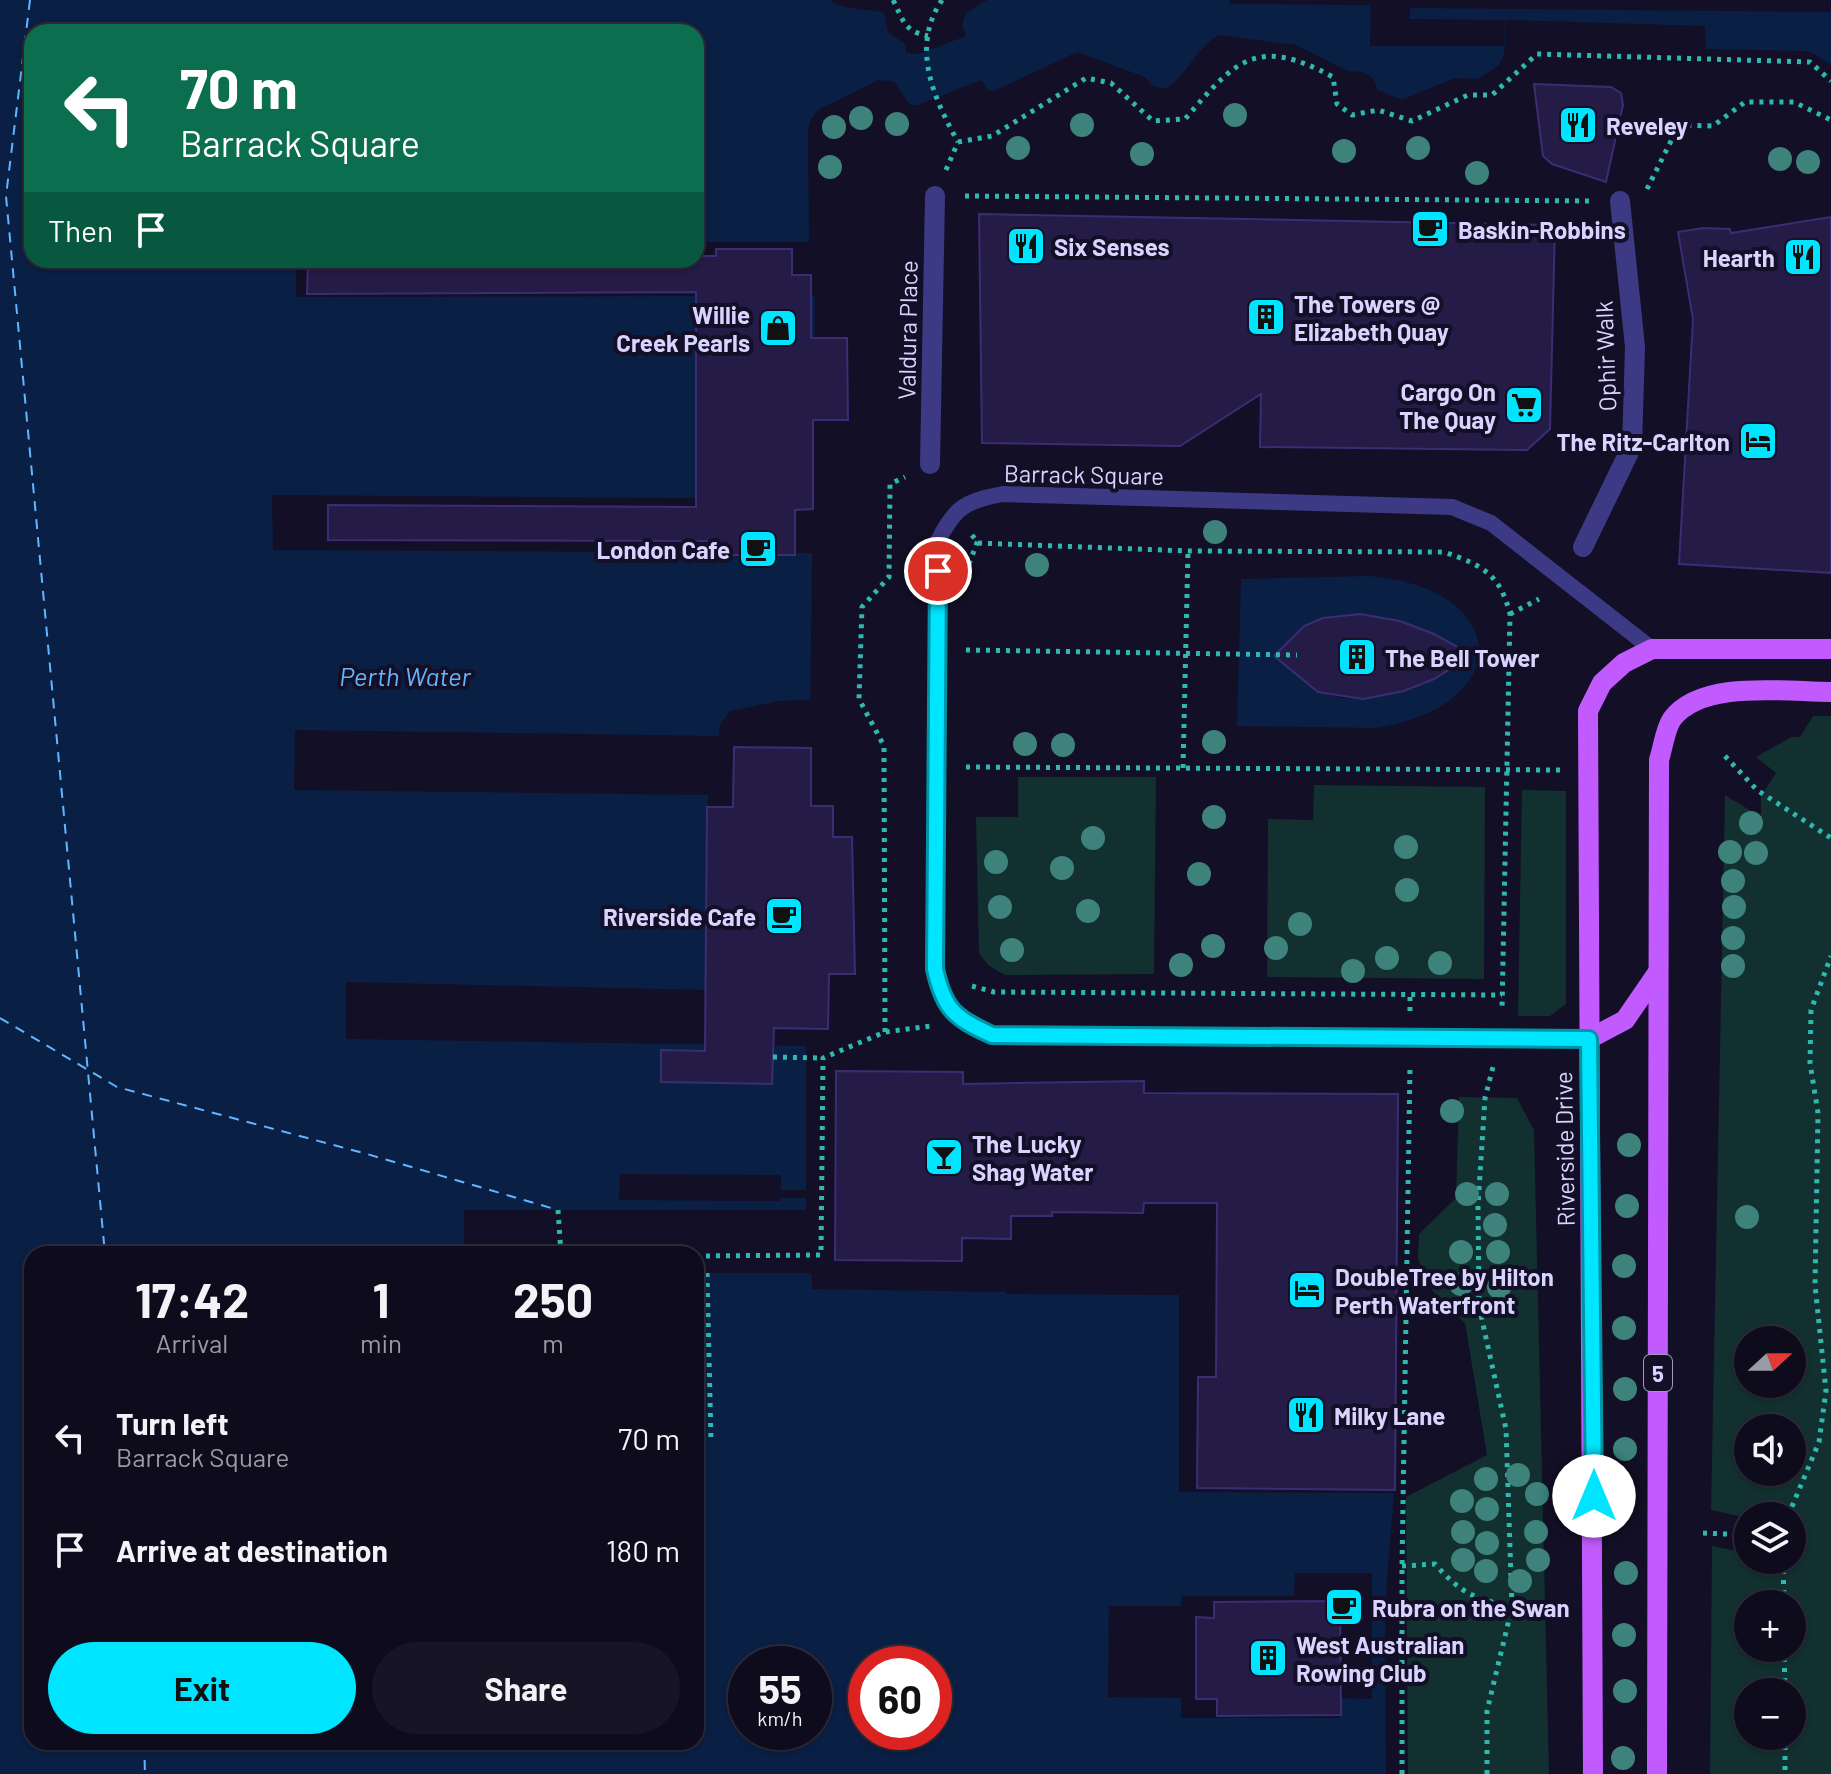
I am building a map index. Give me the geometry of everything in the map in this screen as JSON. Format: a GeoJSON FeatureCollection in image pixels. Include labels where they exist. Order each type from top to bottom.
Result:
{"type":"FeatureCollection","features":[{"type":"Feature","properties":{"kind":"main road"},"geometry":{"type":"LineString","coordinates":[[1652,649],[1831,649]]}},
{"type":"Feature","properties":{"kind":"main road","name":"Riverside Drive"},"geometry":{"type":"LineString","coordinates":[[1593,1774],[1588,711],[1602,683],[1624,663],[1652,649]]}},
{"type":"Feature","properties":{"kind":"main road","name":"5"},"geometry":{"type":"LineString","coordinates":[[1657,1774],[1659,760],[1671,720],[1695,700],[1723,693],[1831,692]]}},
{"type":"Feature","properties":{"kind":"main road"},"geometry":{"type":"LineString","coordinates":[[1589,1039],[1625,1020],[1658,972]]}},
{"type":"Feature","properties":{"kind":"street","name":"Valdura Place"},"geometry":{"type":"LineString","coordinates":[[930,464],[935,196]]}},
{"type":"Feature","properties":{"kind":"street","name":"Ophir Walk"},"geometry":{"type":"LineString","coordinates":[[1583,547],[1632,446],[1635,347],[1620,201]]}},
{"type":"Feature","properties":{"kind":"lane","name":"Barrack Square"},"geometry":{"type":"LineString","coordinates":[[952,513],[976,499],[1003,494],[1452,507],[1491,523],[1652,649]]}},
{"type":"Feature","properties":{"kind":"lane"},"geometry":{"type":"LineString","coordinates":[[952,513],[938,541],[935,969],[941,995],[954,1015],[992,1035],[1411,1035],[1589,1039]]}},
{"type":"Feature","properties":{"kind":"path"},"geometry":{"type":"LineString","coordinates":[[893,0],[902,24],[915,34],[928,36]]}},
{"type":"Feature","properties":{"kind":"path"},"geometry":{"type":"LineString","coordinates":[[942,0],[936,3],[928,36],[926,65],[938,105],[958,142],[992,136],[1086,78],[1111,83],[1153,121],[1185,119],[1229,69],[1253,55],[1308,63],[1333,77],[1337,104],[1352,115],[1378,110],[1412,121],[1468,95],[1492,95],[1537,54],[1810,62],[1831,81]]}},
{"type":"Feature","properties":{"kind":"path"},"geometry":{"type":"LineString","coordinates":[[935,196],[1620,201],[1651,187],[1679,125],[1713,126],[1745,102],[1794,102],[1831,120]]}},
{"type":"Feature","properties":{"kind":"path"},"geometry":{"type":"LineString","coordinates":[[885,1032],[884,746],[859,699],[862,607],[889,577],[890,484],[930,464]]}},
{"type":"Feature","properties":{"kind":"path"},"geometry":{"type":"LineString","coordinates":[[952,513],[978,543],[1188,551],[1444,552],[1480,564],[1504,591],[1510,614],[1502,1036],[1485,1098],[1478,1205],[1479,1306],[1506,1429],[1512,1607],[1487,1711],[1487,1774]]}},
{"type":"Feature","properties":{"kind":"path"},"geometry":{"type":"LineString","coordinates":[[1183,768],[1188,551]]}},
{"type":"Feature","properties":{"kind":"path"},"geometry":{"type":"LineString","coordinates":[[1510,614],[1539,599]]}},
{"type":"Feature","properties":{"kind":"path"},"geometry":{"type":"LineString","coordinates":[[963,650],[1297,655]]}},
{"type":"Feature","properties":{"kind":"path"},"geometry":{"type":"LineString","coordinates":[[1725,756],[1757,790],[1831,838]]}},
{"type":"Feature","properties":{"kind":"path"},"geometry":{"type":"LineString","coordinates":[[961,767],[1566,770]]}},
{"type":"Feature","properties":{"kind":"path"},"geometry":{"type":"LineString","coordinates":[[1794,1502],[1819,1442],[1826,1391],[1815,1271],[1818,1113],[1810,1063],[1811,1010],[1831,956]]}},
{"type":"Feature","properties":{"kind":"path"},"geometry":{"type":"LineString","coordinates":[[972,986],[994,992],[1410,997],[1502,995]]}},
{"type":"Feature","properties":{"kind":"path"},"geometry":{"type":"LineString","coordinates":[[1402,1774],[1410,997]]}},
{"type":"Feature","properties":{"kind":"path"},"geometry":{"type":"LineString","coordinates":[[773,1057],[823,1058],[885,1032],[928,1027],[954,1015]]}},
{"type":"Feature","properties":{"kind":"path"},"geometry":{"type":"LineString","coordinates":[[704,1256],[821,1255],[823,1058]]}},
{"type":"Feature","properties":{"kind":"path"},"geometry":{"type":"LineString","coordinates":[[558,1210],[560,1246]]}},
{"type":"Feature","properties":{"kind":"path"},"geometry":{"type":"LineString","coordinates":[[707,1273],[711,1442]]}},
{"type":"Feature","properties":{"kind":"path"},"geometry":{"type":"LineString","coordinates":[[1703,1533],[1734,1534]]}},
{"type":"Feature","properties":{"kind":"path"},"geometry":{"type":"LineString","coordinates":[[1402,1566],[1435,1564],[1459,1591],[1476,1599],[1512,1607]]}},
{"type":"Feature","properties":{"kind":"path"},"geometry":{"type":"LineString","coordinates":[[1785,1750],[1785,1774]]}},
{"type":"Feature","properties":{"kind":"green space"},"geometry":{"type":"Polygon","coordinates":[[[1813,716],[1831,716],[1831,1774],[1710,1774],[1712,1546],[1734,1550],[1734,1574],[1806,1574],[1806,1502],[1734,1502],[1734,1515],[1711,1510],[1725,795],[1761,817],[1761,796],[1776,773],[1756,757],[1791,737],[1800,737],[1813,716]]]}},
{"type":"Feature","properties":{"kind":"green space"},"geometry":{"type":"Polygon","coordinates":[[[1018,777],[1156,777],[1154,974],[1005,975],[988,965],[979,953],[976,817],[1018,817],[1018,777]]]}},
{"type":"Feature","properties":{"kind":"green space"},"geometry":{"type":"Polygon","coordinates":[[[1314,785],[1485,787],[1484,979],[1267,977],[1268,819],[1313,820],[1314,785]]]}},
{"type":"Feature","properties":{"kind":"green space"},"geometry":{"type":"Polygon","coordinates":[[[1522,790],[1566,791],[1566,1004],[1550,1016],[1518,1016],[1522,790]]]}},
{"type":"Feature","properties":{"kind":"green space"},"geometry":{"type":"Polygon","coordinates":[[[1459,1097],[1517,1098],[1534,1130],[1549,1774],[1408,1774],[1406,1497],[1487,1455],[1465,1323],[1438,1299],[1425,1279],[1418,1258],[1419,1234],[1456,1198],[1459,1097]]]}},
{"type":"Feature","properties":{"kind":"water","name":"Perth Water"},"geometry":{"type":"Polygon","coordinates":[[[0,0],[830,0],[843,6],[884,13],[888,32],[905,44],[906,53],[919,54],[966,36],[962,26],[965,14],[987,0],[1831,0],[1831,65],[1804,51],[1706,49],[1705,26],[1506,20],[1504,54],[1499,65],[1478,79],[1455,78],[1402,100],[1378,90],[1373,78],[1362,72],[1347,71],[1296,45],[1218,35],[1165,89],[1153,86],[1145,77],[1077,52],[994,91],[988,90],[981,80],[918,105],[910,105],[894,82],[878,80],[818,110],[811,119],[808,130],[809,242],[815,296],[806,1071],[812,1289],[1179,1295],[1179,1492],[1394,1493],[1385,1606],[1386,1774],[0,1774],[0,0]]]}},
{"type":"Feature","properties":{"kind":"water"},"geometry":{"type":"Polygon","coordinates":[[[1368,576],[1415,585],[1450,601],[1471,623],[1479,648],[1473,673],[1454,697],[1422,716],[1376,728],[1237,726],[1241,579],[1368,576]],[[1360,614],[1334,616],[1309,624],[1295,635],[1303,675],[1295,674],[1327,694],[1362,699],[1398,692],[1434,679],[1443,638],[1400,621],[1360,614]]]}},
{"type":"Feature","properties":{"kind":"pier"},"geometry":{"type":"Polygon","coordinates":[[[1230,0],[1831,0],[1831,12],[1410,8],[1410,19],[1505,20],[1504,46],[1370,46],[1371,5],[1229,4],[1230,0]]]}},
{"type":"Feature","properties":{"kind":"pier"},"geometry":{"type":"Polygon","coordinates":[[[704,242],[809,242],[815,296],[296,297],[296,268],[704,268],[704,242]]]}},
{"type":"Feature","properties":{"kind":"pier"},"geometry":{"type":"Polygon","coordinates":[[[272,495],[813,499],[812,553],[273,550],[272,495]]]}},
{"type":"Feature","properties":{"kind":"pier"},"geometry":{"type":"Polygon","coordinates":[[[811,700],[807,1046],[346,1039],[346,982],[706,990],[708,795],[294,790],[295,730],[719,736],[720,725],[730,711],[778,701],[811,700]]]}},
{"type":"Feature","properties":{"kind":"pier"},"geometry":{"type":"Polygon","coordinates":[[[806,1071],[810,1071],[816,1273],[704,1273],[704,1246],[464,1246],[464,1210],[806,1210],[806,1198],[781,1198],[780,1201],[619,1200],[620,1174],[781,1175],[781,1190],[806,1190],[806,1071]]]}},
{"type":"Feature","properties":{"kind":"pier"},"geometry":{"type":"Polygon","coordinates":[[[1006,1288],[1179,1291],[1179,1295],[1006,1294],[1006,1288]]]}},
{"type":"Feature","properties":{"kind":"pier"},"geometry":{"type":"Polygon","coordinates":[[[1295,1573],[1372,1573],[1372,1699],[1340,1698],[1340,1718],[1181,1718],[1181,1698],[1108,1697],[1109,1606],[1181,1606],[1182,1596],[1294,1596],[1295,1573]]]}},
{"type":"Feature","properties":{"kind":"building","name":"Reveley"},"geometry":{"type":"Polygon","coordinates":[[[1534,84],[1611,87],[1621,93],[1623,105],[1606,182],[1552,164],[1543,156],[1534,84]]]}},
{"type":"Feature","properties":{"kind":"building","name":"The Towers @ Elizabeth Quay"},"geometry":{"type":"Polygon","coordinates":[[[979,214],[1555,225],[1550,429],[1527,450],[1260,447],[1261,394],[1180,446],[982,443],[979,214]]]}},
{"type":"Feature","properties":{"kind":"building","name":"The Ritz-Carlton"},"geometry":{"type":"Polygon","coordinates":[[[1831,217],[1831,573],[1679,564],[1693,319],[1678,232],[1703,228],[1730,229],[1731,233],[1831,217]]]}},
{"type":"Feature","properties":{"kind":"building"},"geometry":{"type":"Polygon","coordinates":[[[716,249],[792,249],[792,275],[811,275],[811,338],[847,338],[848,420],[813,420],[813,509],[795,510],[795,555],[716,555],[716,541],[328,540],[328,505],[696,507],[696,292],[307,294],[308,268],[704,268],[704,256],[716,256],[716,249]]]}},
{"type":"Feature","properties":{"kind":"building","name":"The Bell Tower"},"geometry":{"type":"Polygon","coordinates":[[[1360,614],[1400,621],[1434,634],[1472,655],[1434,679],[1404,691],[1363,699],[1318,692],[1274,656],[1304,626],[1323,618],[1360,614]]]}},
{"type":"Feature","properties":{"kind":"building"},"geometry":{"type":"Polygon","coordinates":[[[734,747],[811,748],[811,806],[833,806],[833,837],[852,837],[855,974],[829,974],[828,1029],[774,1028],[772,1084],[661,1082],[661,1050],[705,1051],[707,807],[733,807],[734,747]]]}},
{"type":"Feature","properties":{"kind":"building"},"geometry":{"type":"Polygon","coordinates":[[[836,1071],[963,1072],[963,1084],[1144,1081],[1144,1093],[1398,1094],[1395,1490],[1197,1488],[1198,1377],[1216,1377],[1217,1203],[1144,1203],[1143,1213],[1052,1212],[1052,1216],[1011,1216],[1011,1239],[962,1238],[962,1261],[835,1260],[836,1071]]]}},
{"type":"Feature","properties":{"kind":"building","name":"West Australian Rowing Club"},"geometry":{"type":"Polygon","coordinates":[[[1340,1601],[1341,1715],[1217,1716],[1217,1699],[1196,1699],[1196,1617],[1214,1618],[1214,1602],[1340,1601]]]}},
{"type":"Feature","properties":{"kind":"ferry route"},"geometry":{"type":"LineString","coordinates":[[27,24],[30,0]]}},
{"type":"Feature","properties":{"kind":"ferry route"},"geometry":{"type":"LineString","coordinates":[[24,49],[6,196],[104,1246]]}},
{"type":"Feature","properties":{"kind":"ferry route"},"geometry":{"type":"LineString","coordinates":[[0,1018],[117,1087],[367,1154],[558,1210]]}},
{"type":"Feature","properties":{"kind":"ferry route"},"geometry":{"type":"LineString","coordinates":[[144,1750],[145,1774]]}},
{"type":"Feature","properties":{"kind":"place","name":"Reveley"},"geometry":{"type":"Point","coordinates":[1578,125]}},
{"type":"Feature","properties":{"kind":"place","name":"Baskin-Robbins"},"geometry":{"type":"Point","coordinates":[1430,229]}},
{"type":"Feature","properties":{"kind":"place","name":"Six Senses"},"geometry":{"type":"Point","coordinates":[1026,246]}},
{"type":"Feature","properties":{"kind":"place","name":"Hearth"},"geometry":{"type":"Point","coordinates":[1803,257]}},
{"type":"Feature","properties":{"kind":"place","name":"The Towers @ Elizabeth Quay"},"geometry":{"type":"Point","coordinates":[1266,317]}},
{"type":"Feature","properties":{"kind":"place","name":"Willie Creek Pearls"},"geometry":{"type":"Point","coordinates":[778,328]}},
{"type":"Feature","properties":{"kind":"place","name":"Cargo On The Quay"},"geometry":{"type":"Point","coordinates":[1524,405]}},
{"type":"Feature","properties":{"kind":"place","name":"The Ritz-Carlton"},"geometry":{"type":"Point","coordinates":[1758,441]}},
{"type":"Feature","properties":{"kind":"place","name":"London Cafe"},"geometry":{"type":"Point","coordinates":[758,549]}},
{"type":"Feature","properties":{"kind":"place","name":"The Bell Tower"},"geometry":{"type":"Point","coordinates":[1357,657]}},
{"type":"Feature","properties":{"kind":"place","name":"Riverside Cafe"},"geometry":{"type":"Point","coordinates":[784,916]}},
{"type":"Feature","properties":{"kind":"place","name":"The Lucky Shag Water"},"geometry":{"type":"Point","coordinates":[944,1157]}},
{"type":"Feature","properties":{"kind":"place","name":"DoubleTree by Hilton Perth Waterfront"},"geometry":{"type":"Point","coordinates":[1307,1290]}},
{"type":"Feature","properties":{"kind":"place","name":"Milky Lane"},"geometry":{"type":"Point","coordinates":[1306,1415]}},
{"type":"Feature","properties":{"kind":"place","name":"Rubra on the Swan"},"geometry":{"type":"Point","coordinates":[1344,1607]}},
{"type":"Feature","properties":{"kind":"place","name":"West Australian Rowing Club"},"geometry":{"type":"Point","coordinates":[1268,1658]}},
{"type":"Feature","properties":{"kind":"route"},"geometry":{"type":"LineString","coordinates":[[938,571],[935,969],[941,995],[954,1015],[992,1035],[1411,1035],[1589,1039],[1594,1496]]}}]}
